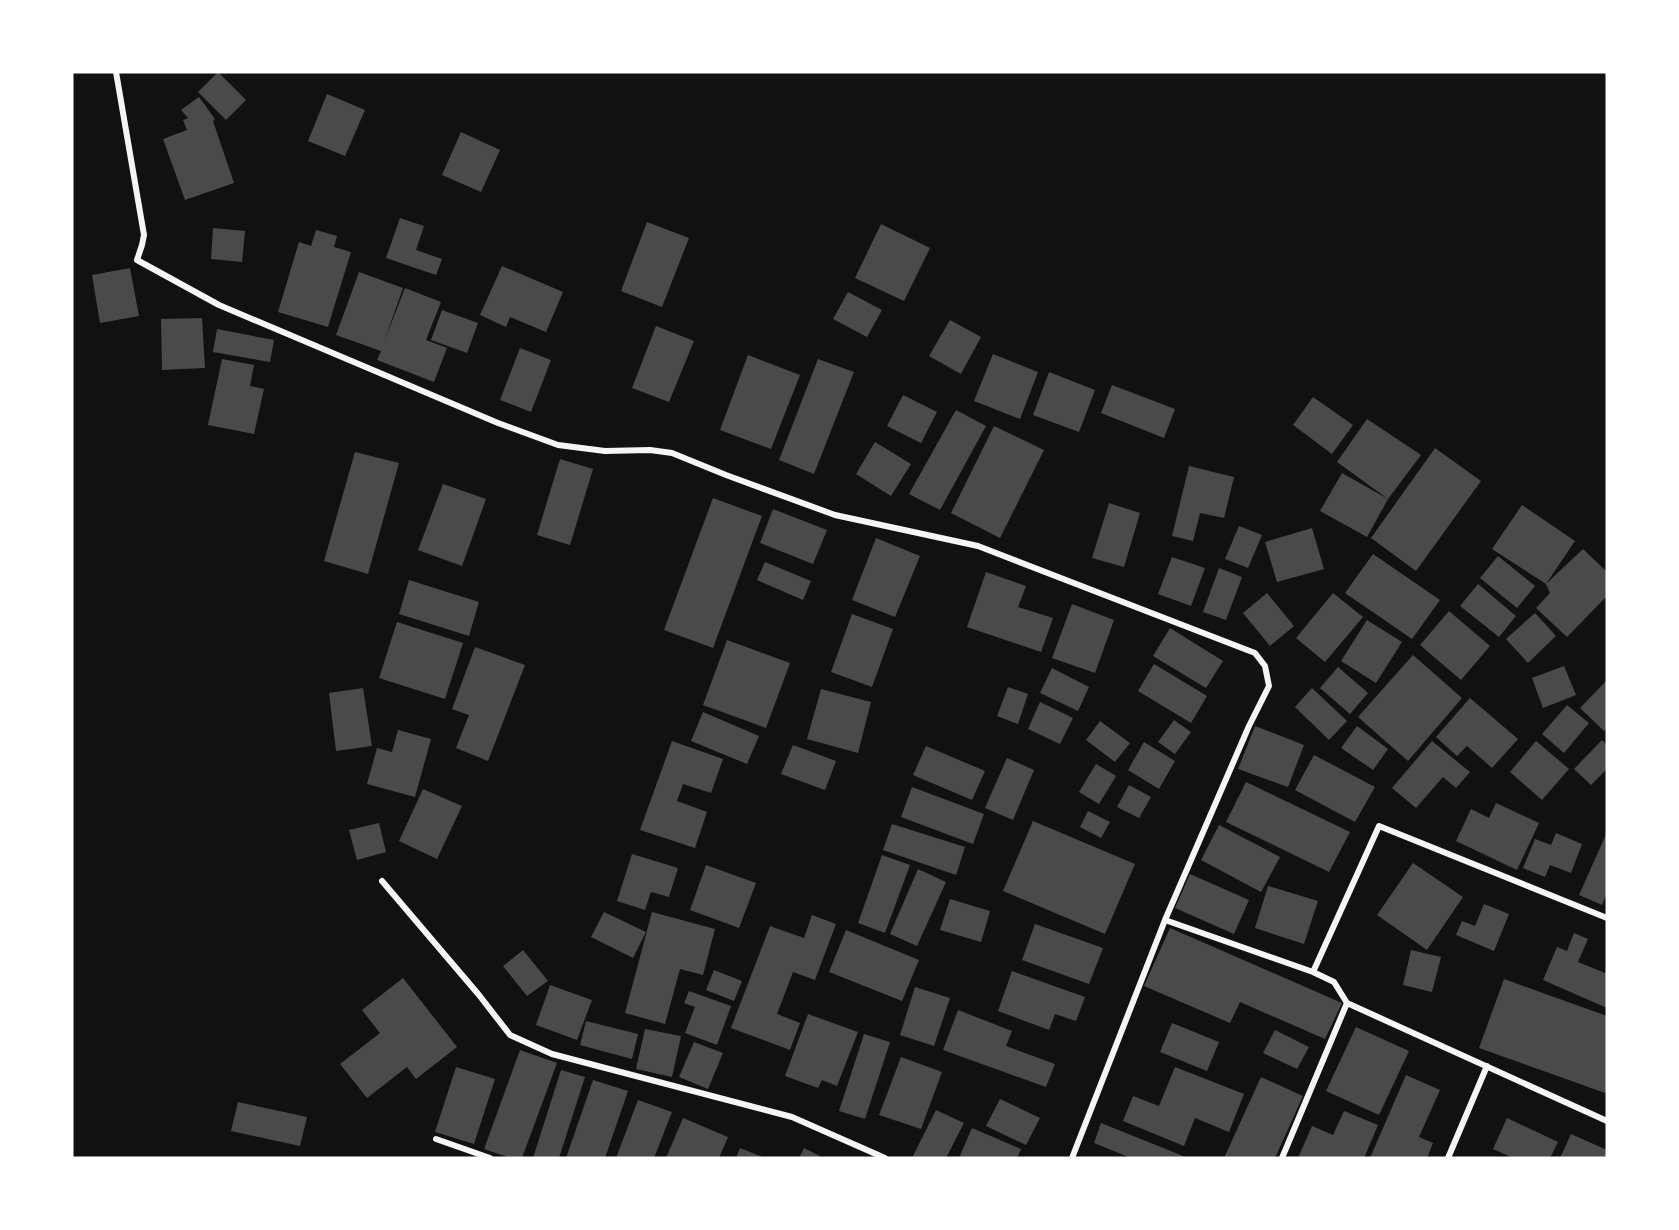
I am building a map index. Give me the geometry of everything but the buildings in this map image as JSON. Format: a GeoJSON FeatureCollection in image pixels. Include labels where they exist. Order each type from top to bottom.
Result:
{"type":"FeatureCollection","features":[{"type":"Feature","properties":{"kind":"street"},"geometry":{"type":"LineString","coordinates":[[116,72],[144,235],[137,260],[219,305],[498,423],[558,445],[605,451],[650,450],[672,453],[836,515],[978,546],[1256,653],[1265,666],[1269,686],[1249,726],[1165,920],[1072,1158]]}},
{"type":"Feature","properties":{"kind":"street"},"geometry":{"type":"LineString","coordinates":[[1313,972],[1379,826],[1607,918]]}},
{"type":"Feature","properties":{"kind":"street"},"geometry":{"type":"LineString","coordinates":[[382,881],[510,1035],[552,1054],[792,1117],[885,1158]]}},
{"type":"Feature","properties":{"kind":"street"},"geometry":{"type":"LineString","coordinates":[[1165,920],[1313,972],[1334,982],[1347,1003],[1607,1121]]}},
{"type":"Feature","properties":{"kind":"street"},"geometry":{"type":"LineString","coordinates":[[1281,1158],[1347,1003]]}},
{"type":"Feature","properties":{"kind":"street"},"geometry":{"type":"LineString","coordinates":[[1448,1158],[1487,1066]]}},
{"type":"Feature","properties":{"kind":"street"},"geometry":{"type":"LineString","coordinates":[[436,1139],[490,1158]]}}]}
